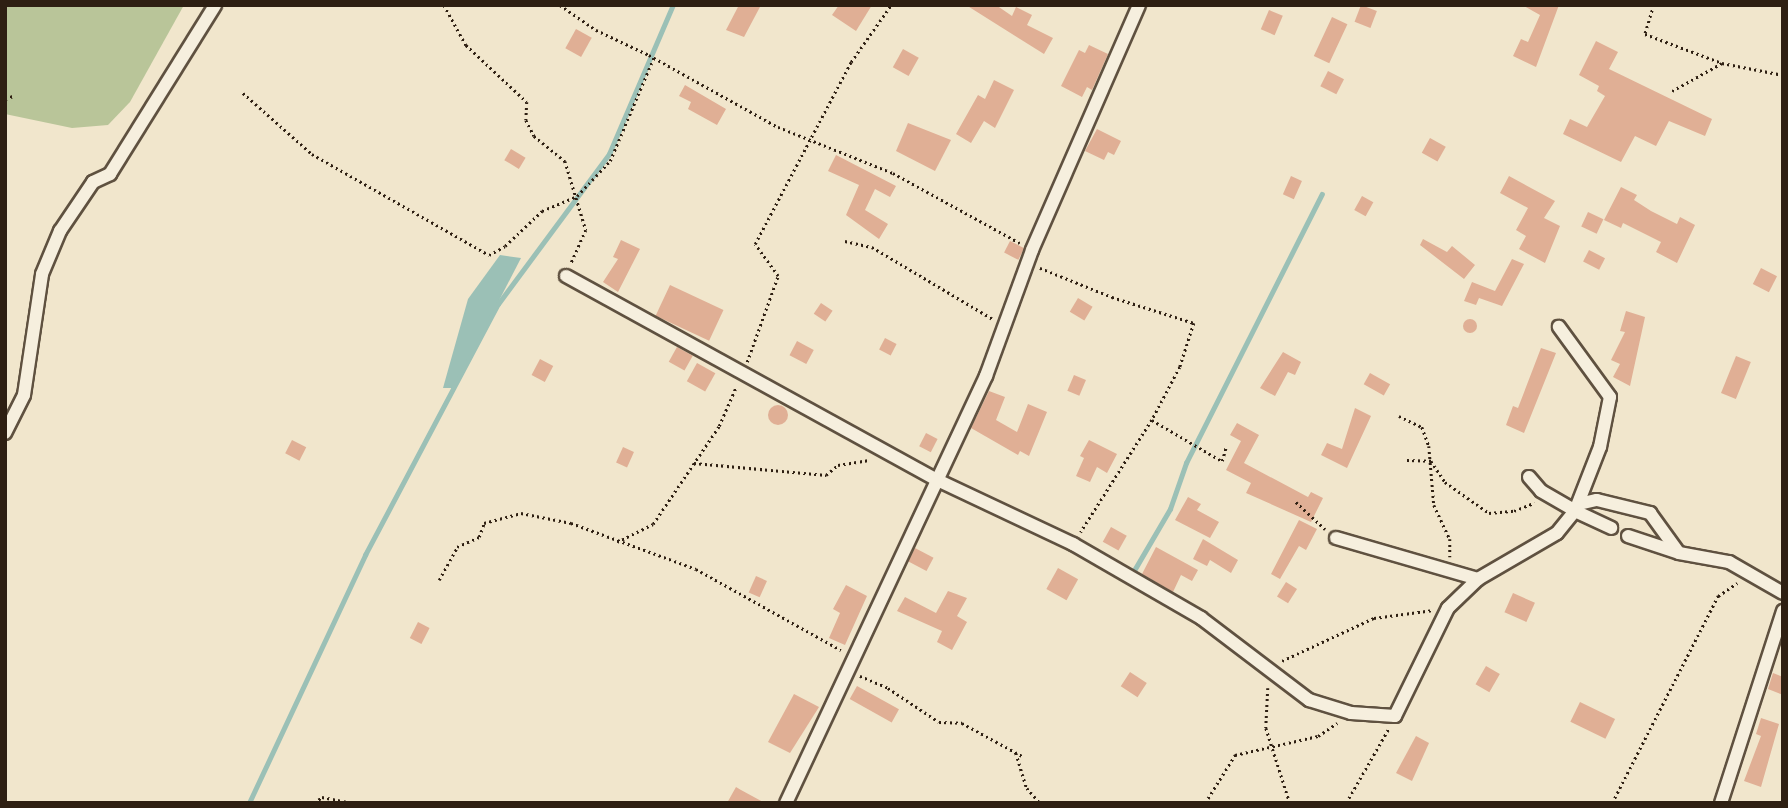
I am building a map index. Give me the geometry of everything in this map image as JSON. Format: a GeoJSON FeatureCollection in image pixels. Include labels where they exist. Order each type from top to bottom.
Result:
{"type":"FeatureCollection","features":[{"type":"Feature","properties":{"kind":"street"},"geometry":{"type":"LineString","coordinates":[[5,433],[24,395],[42,274],[60,231],[93,182],[110,174],[215,5]]}},
{"type":"Feature","properties":{"kind":"street"},"geometry":{"type":"LineString","coordinates":[[786,803],[935,479],[986,376],[1032,250],[1139,5]]}},
{"type":"Feature","properties":{"kind":"street"},"geometry":{"type":"LineString","coordinates":[[566,276],[935,479],[1073,544],[1201,618],[1309,700],[1351,713],[1395,716],[1448,608],[1478,579],[1557,533],[1577,508],[1600,447],[1609,397],[1559,327]]}},
{"type":"Feature","properties":{"kind":"street"},"geometry":{"type":"LineString","coordinates":[[1529,477],[1541,491],[1611,528]]}},
{"type":"Feature","properties":{"kind":"street"},"geometry":{"type":"LineString","coordinates":[[1577,508],[1597,500],[1650,513],[1679,553]]}},
{"type":"Feature","properties":{"kind":"street"},"geometry":{"type":"LineString","coordinates":[[1628,536],[1679,553],[1729,562],[1783,593]]}},
{"type":"Feature","properties":{"kind":"street"},"geometry":{"type":"LineString","coordinates":[[1336,538],[1478,579]]}},
{"type":"Feature","properties":{"kind":"street"},"geometry":{"type":"LineString","coordinates":[[1721,803],[1783,611]]}},
{"type":"Feature","properties":{"kind":"path"},"geometry":{"type":"LineString","coordinates":[[444,5],[466,45],[527,102],[526,120],[534,136],[565,161],[586,230],[566,276]]}},
{"type":"Feature","properties":{"kind":"path"},"geometry":{"type":"LineString","coordinates":[[560,5],[596,30],[654,57],[778,127],[893,173],[1032,250]]}},
{"type":"Feature","properties":{"kind":"path"},"geometry":{"type":"LineString","coordinates":[[617,542],[653,524],[719,426],[743,373],[778,276],[755,244],[808,139],[851,62],[891,5]]}},
{"type":"Feature","properties":{"kind":"path"},"geometry":{"type":"LineString","coordinates":[[1654,5],[1645,34],[1723,63],[1783,75]]}},
{"type":"Feature","properties":{"kind":"path"},"geometry":{"type":"LineString","coordinates":[[243,93],[312,154],[489,254],[505,246],[542,211],[577,196],[610,161],[654,57]]}},
{"type":"Feature","properties":{"kind":"path"},"geometry":{"type":"LineString","coordinates":[[1672,91],[1723,63]]}},
{"type":"Feature","properties":{"kind":"path"},"geometry":{"type":"LineString","coordinates":[[5,99],[13,96]]}},
{"type":"Feature","properties":{"kind":"path"},"geometry":{"type":"LineString","coordinates":[[845,241],[872,247],[1004,327]]}},
{"type":"Feature","properties":{"kind":"path"},"geometry":{"type":"LineString","coordinates":[[1028,263],[1112,298],[1194,323],[1180,367],[1152,419],[1073,544]]}},
{"type":"Feature","properties":{"kind":"path"},"geometry":{"type":"LineString","coordinates":[[1399,416],[1423,428],[1431,461],[1434,505],[1450,539],[1451,572]]}},
{"type":"Feature","properties":{"kind":"path"},"geometry":{"type":"LineString","coordinates":[[1152,419],[1222,461],[1226,447]]}},
{"type":"Feature","properties":{"kind":"path"},"geometry":{"type":"LineString","coordinates":[[694,463],[826,475],[838,465],[887,452]]}},
{"type":"Feature","properties":{"kind":"path"},"geometry":{"type":"LineString","coordinates":[[1407,460],[1431,461]]}},
{"type":"Feature","properties":{"kind":"path"},"geometry":{"type":"LineString","coordinates":[[1431,461],[1445,482],[1489,513],[1498,515],[1529,502],[1541,503]]}},
{"type":"Feature","properties":{"kind":"path"},"geometry":{"type":"LineString","coordinates":[[1296,502],[1336,538]]}},
{"type":"Feature","properties":{"kind":"path"},"geometry":{"type":"LineString","coordinates":[[439,580],[457,547],[479,537],[484,523],[521,513],[571,523],[696,569],[854,656]]}},
{"type":"Feature","properties":{"kind":"path"},"geometry":{"type":"LineString","coordinates":[[1612,803],[1718,596],[1750,573]]}},
{"type":"Feature","properties":{"kind":"path"},"geometry":{"type":"LineString","coordinates":[[1290,803],[1266,728],[1267,668],[1292,658],[1330,635],[1374,618],[1448,608]]}},
{"type":"Feature","properties":{"kind":"path"},"geometry":{"type":"LineString","coordinates":[[847,671],[888,688],[939,722],[962,723],[1024,757]]}},
{"type":"Feature","properties":{"kind":"path"},"geometry":{"type":"LineString","coordinates":[[1205,803],[1235,755],[1318,736],[1351,713]]}},
{"type":"Feature","properties":{"kind":"path"},"geometry":{"type":"LineString","coordinates":[[1346,803],[1395,716]]}},
{"type":"Feature","properties":{"kind":"path"},"geometry":{"type":"LineString","coordinates":[[1015,752],[1027,788],[1040,803]]}},
{"type":"Feature","properties":{"kind":"path"},"geometry":{"type":"LineString","coordinates":[[314,803],[322,797],[352,803]]}},
{"type":"Feature","properties":{"kind":"green space"},"geometry":{"type":"Polygon","coordinates":[[[5,5],[184,5],[130,102],[108,125],[72,128],[5,114],[5,5]]]}},
{"type":"Feature","properties":{"kind":"water"},"geometry":{"type":"Polygon","coordinates":[[[500,255],[521,258],[454,388],[443,388],[468,299],[500,255]]]}},
{"type":"Feature","properties":{"kind":"building"},"geometry":{"type":"Polygon","coordinates":[[[739,5],[761,5],[744,37],[726,30],[739,5]]]}},
{"type":"Feature","properties":{"kind":"building"},"geometry":{"type":"Polygon","coordinates":[[[839,5],[872,5],[856,31],[832,15],[839,5]]]}},
{"type":"Feature","properties":{"kind":"building"},"geometry":{"type":"Polygon","coordinates":[[[966,5],[996,5],[1012,16],[1016,7],[1032,15],[1027,25],[1053,38],[1044,54],[966,5]]]}},
{"type":"Feature","properties":{"kind":"building"},"geometry":{"type":"Polygon","coordinates":[[[1361,5],[1377,11],[1370,28],[1355,22],[1361,5]]]}},
{"type":"Feature","properties":{"kind":"building"},"geometry":{"type":"Polygon","coordinates":[[[1522,5],[1559,5],[1536,67],[1513,56],[1521,39],[1528,42],[1540,15],[1522,5]]]}},
{"type":"Feature","properties":{"kind":"building"},"geometry":{"type":"Polygon","coordinates":[[[1269,10],[1283,16],[1275,35],[1261,29],[1269,10]]]}},
{"type":"Feature","properties":{"kind":"building"},"geometry":{"type":"Polygon","coordinates":[[[1332,17],[1347,24],[1329,63],[1314,56],[1332,17]]]}},
{"type":"Feature","properties":{"kind":"building"},"geometry":{"type":"Polygon","coordinates":[[[576,29],[592,38],[581,57],[565,48],[576,29]]]}},
{"type":"Feature","properties":{"kind":"building"},"geometry":{"type":"Polygon","coordinates":[[[1596,41],[1618,52],[1609,69],[1712,119],[1705,136],[1669,121],[1656,146],[1635,136],[1621,162],[1563,134],[1570,119],[1587,127],[1605,96],[1597,91],[1599,86],[1579,75],[1596,41]]]}},
{"type":"Feature","properties":{"kind":"building"},"geometry":{"type":"Polygon","coordinates":[[[1089,45],[1108,54],[1092,90],[1087,87],[1082,97],[1061,86],[1079,50],[1085,53],[1089,45]]]}},
{"type":"Feature","properties":{"kind":"building"},"geometry":{"type":"Polygon","coordinates":[[[903,49],[919,58],[909,76],[893,67],[903,49]]]}},
{"type":"Feature","properties":{"kind":"building"},"geometry":{"type":"Polygon","coordinates":[[[1328,71],[1344,79],[1336,94],[1320,86],[1328,71]]]}},
{"type":"Feature","properties":{"kind":"building"},"geometry":{"type":"Polygon","coordinates":[[[994,80],[1014,90],[995,128],[984,121],[971,143],[956,134],[978,95],[985,99],[994,80]]]}},
{"type":"Feature","properties":{"kind":"building"},"geometry":{"type":"Polygon","coordinates":[[[685,85],[726,109],[717,125],[688,109],[691,102],[679,96],[685,85]]]}},
{"type":"Feature","properties":{"kind":"building"},"geometry":{"type":"Polygon","coordinates":[[[908,123],[951,140],[935,171],[896,151],[908,123]]]}},
{"type":"Feature","properties":{"kind":"building"},"geometry":{"type":"Polygon","coordinates":[[[1097,129],[1121,141],[1114,155],[1108,152],[1104,160],[1085,151],[1097,129]]]}},
{"type":"Feature","properties":{"kind":"building"},"geometry":{"type":"Polygon","coordinates":[[[1430,138],[1446,147],[1438,162],[1422,153],[1430,138]]]}},
{"type":"Feature","properties":{"kind":"building"},"geometry":{"type":"Polygon","coordinates":[[[511,149],[526,158],[519,169],[504,160],[511,149]]]}},
{"type":"Feature","properties":{"kind":"building"},"geometry":{"type":"Polygon","coordinates":[[[836,155],[896,186],[890,197],[875,189],[865,210],[888,224],[879,239],[846,215],[859,185],[828,171],[836,155]]]}},
{"type":"Feature","properties":{"kind":"building"},"geometry":{"type":"Polygon","coordinates":[[[1291,176],[1302,181],[1294,199],[1283,194],[1291,176]]]}},
{"type":"Feature","properties":{"kind":"building"},"geometry":{"type":"Polygon","coordinates":[[[1509,176],[1555,201],[1544,218],[1560,226],[1545,263],[1519,249],[1526,236],[1516,230],[1528,208],[1500,193],[1509,176]]]}},
{"type":"Feature","properties":{"kind":"building"},"geometry":{"type":"Polygon","coordinates":[[[1621,187],[1637,195],[1634,200],[1651,211],[1677,224],[1680,217],[1695,225],[1677,263],[1656,252],[1661,242],[1623,223],[1621,228],[1604,220],[1621,187]]]}},
{"type":"Feature","properties":{"kind":"building"},"geometry":{"type":"Polygon","coordinates":[[[1362,196],[1373,202],[1366,216],[1354,210],[1362,196]]]}},
{"type":"Feature","properties":{"kind":"building"},"geometry":{"type":"Polygon","coordinates":[[[1588,212],[1603,219],[1597,234],[1581,227],[1588,212]]]}},
{"type":"Feature","properties":{"kind":"building"},"geometry":{"type":"Polygon","coordinates":[[[1423,239],[1447,252],[1452,246],[1475,265],[1464,279],[1420,245],[1423,239]]]}},
{"type":"Feature","properties":{"kind":"building"},"geometry":{"type":"Polygon","coordinates":[[[621,240],[640,249],[618,292],[603,282],[618,259],[613,257],[621,240]]]}},
{"type":"Feature","properties":{"kind":"building"},"geometry":{"type":"Polygon","coordinates":[[[1010,241],[1024,248],[1018,260],[1004,253],[1010,241]]]}},
{"type":"Feature","properties":{"kind":"building"},"geometry":{"type":"Polygon","coordinates":[[[1589,250],[1605,258],[1599,270],[1583,262],[1589,250]]]}},
{"type":"Feature","properties":{"kind":"building"},"geometry":{"type":"Polygon","coordinates":[[[1512,259],[1524,264],[1502,306],[1479,298],[1476,305],[1464,301],[1472,282],[1495,291],[1512,259]]]}},
{"type":"Feature","properties":{"kind":"building"},"geometry":{"type":"Polygon","coordinates":[[[1761,268],[1777,276],[1769,292],[1753,284],[1761,268]]]}},
{"type":"Feature","properties":{"kind":"building"},"geometry":{"type":"Polygon","coordinates":[[[670,285],[723,310],[709,341],[656,316],[670,285]]]}},
{"type":"Feature","properties":{"kind":"building"},"geometry":{"type":"Polygon","coordinates":[[[1078,298],[1093,307],[1084,320],[1070,312],[1078,298]]]}},
{"type":"Feature","properties":{"kind":"building"},"geometry":{"type":"Polygon","coordinates":[[[821,303],[833,311],[825,322],[814,314],[821,303]]]}},
{"type":"Feature","properties":{"kind":"building"},"geometry":{"type":"Polygon","coordinates":[[[1626,311],[1645,317],[1630,386],[1613,377],[1620,364],[1611,360],[1625,332],[1620,331],[1626,311]]]}},
{"type":"Feature","properties":{"kind":"building"},"geometry":{"type":"Polygon","coordinates":[[[1470,319],[1475,321],[1475,331],[1470,333],[1465,331],[1463,326],[1465,321],[1470,319]]]}},
{"type":"Feature","properties":{"kind":"building"},"geometry":{"type":"Polygon","coordinates":[[[885,338],[897,344],[891,355],[879,350],[885,338]]]}},
{"type":"Feature","properties":{"kind":"building"},"geometry":{"type":"Polygon","coordinates":[[[797,341],[814,350],[806,364],[789,355],[797,341]]]}},
{"type":"Feature","properties":{"kind":"building"},"geometry":{"type":"Polygon","coordinates":[[[677,347],[693,356],[685,371],[669,362],[677,347]]]}},
{"type":"Feature","properties":{"kind":"building"},"geometry":{"type":"Polygon","coordinates":[[[1541,348],[1556,353],[1524,433],[1506,425],[1513,406],[1518,408],[1541,348]]]}},
{"type":"Feature","properties":{"kind":"building"},"geometry":{"type":"Polygon","coordinates":[[[1283,352],[1301,362],[1295,375],[1288,372],[1275,396],[1260,388],[1283,352]]]}},
{"type":"Feature","properties":{"kind":"building"},"geometry":{"type":"Polygon","coordinates":[[[1736,356],[1751,362],[1736,399],[1721,393],[1736,356]]]}},
{"type":"Feature","properties":{"kind":"building"},"geometry":{"type":"Polygon","coordinates":[[[540,359],[553,366],[545,382],[532,375],[540,359]]]}},
{"type":"Feature","properties":{"kind":"building"},"geometry":{"type":"Polygon","coordinates":[[[697,363],[715,373],[705,392],[687,381],[697,363]]]}},
{"type":"Feature","properties":{"kind":"building"},"geometry":{"type":"Polygon","coordinates":[[[1370,373],[1390,384],[1384,396],[1364,384],[1370,373]]]}},
{"type":"Feature","properties":{"kind":"building"},"geometry":{"type":"Polygon","coordinates":[[[1074,375],[1086,380],[1079,396],[1067,391],[1074,375]]]}},
{"type":"Feature","properties":{"kind":"building"},"geometry":{"type":"Polygon","coordinates":[[[989,391],[1005,397],[996,420],[1017,432],[1028,404],[1047,412],[1029,456],[1020,451],[1018,455],[971,428],[989,391]]]}},
{"type":"Feature","properties":{"kind":"building"},"geometry":{"type":"Polygon","coordinates":[[[774,405],[782,405],[788,415],[782,425],[774,425],[768,419],[768,411],[774,405]]]}},
{"type":"Feature","properties":{"kind":"building"},"geometry":{"type":"Polygon","coordinates":[[[1355,408],[1371,416],[1347,468],[1321,455],[1327,443],[1342,449],[1355,408]]]}},
{"type":"Feature","properties":{"kind":"building"},"geometry":{"type":"Polygon","coordinates":[[[1237,423],[1259,435],[1244,463],[1308,497],[1311,492],[1323,498],[1311,522],[1246,493],[1251,483],[1226,470],[1241,441],[1230,435],[1237,423]]]}},
{"type":"Feature","properties":{"kind":"building"},"geometry":{"type":"Polygon","coordinates":[[[926,433],[938,439],[931,452],[919,446],[926,433]]]}},
{"type":"Feature","properties":{"kind":"building"},"geometry":{"type":"Polygon","coordinates":[[[292,440],[306,447],[299,461],[285,453],[292,440]]]}},
{"type":"Feature","properties":{"kind":"building"},"geometry":{"type":"Polygon","coordinates":[[[1089,440],[1117,454],[1107,473],[1097,467],[1090,482],[1076,476],[1084,458],[1080,456],[1089,440]]]}},
{"type":"Feature","properties":{"kind":"building"},"geometry":{"type":"Polygon","coordinates":[[[623,447],[634,452],[627,467],[616,463],[623,447]]]}},
{"type":"Feature","properties":{"kind":"building"},"geometry":{"type":"Polygon","coordinates":[[[1188,497],[1201,504],[1197,510],[1219,522],[1210,538],[1175,520],[1188,497]]]}},
{"type":"Feature","properties":{"kind":"building"},"geometry":{"type":"Polygon","coordinates":[[[1299,520],[1317,529],[1306,550],[1299,546],[1280,579],[1271,574],[1299,520]]]}},
{"type":"Feature","properties":{"kind":"building"},"geometry":{"type":"Polygon","coordinates":[[[1111,527],[1127,536],[1119,551],[1103,542],[1111,527]]]}},
{"type":"Feature","properties":{"kind":"building"},"geometry":{"type":"Polygon","coordinates":[[[1203,539],[1238,560],[1231,573],[1210,560],[1207,566],[1193,559],[1203,539]]]}},
{"type":"Feature","properties":{"kind":"building"},"geometry":{"type":"Polygon","coordinates":[[[1156,547],[1198,570],[1192,581],[1181,575],[1173,592],[1142,574],[1156,547]]]}},
{"type":"Feature","properties":{"kind":"building"},"geometry":{"type":"Polygon","coordinates":[[[915,548],[934,558],[926,571],[908,561],[915,548]]]}},
{"type":"Feature","properties":{"kind":"building"},"geometry":{"type":"Polygon","coordinates":[[[1058,568],[1078,579],[1066,600],[1046,589],[1058,568]]]}},
{"type":"Feature","properties":{"kind":"building"},"geometry":{"type":"Polygon","coordinates":[[[756,576],[767,581],[760,597],[749,592],[756,576]]]}},
{"type":"Feature","properties":{"kind":"building"},"geometry":{"type":"Polygon","coordinates":[[[1286,582],[1297,589],[1288,603],[1277,596],[1286,582]]]}},
{"type":"Feature","properties":{"kind":"building"},"geometry":{"type":"Polygon","coordinates":[[[846,585],[867,596],[845,645],[829,638],[840,613],[833,609],[846,585]]]}},
{"type":"Feature","properties":{"kind":"building"},"geometry":{"type":"Polygon","coordinates":[[[948,591],[967,598],[957,616],[967,622],[952,650],[937,642],[942,631],[897,611],[905,597],[936,613],[948,591]]]}},
{"type":"Feature","properties":{"kind":"building"},"geometry":{"type":"Polygon","coordinates":[[[1513,593],[1535,603],[1526,622],[1504,612],[1513,593]]]}},
{"type":"Feature","properties":{"kind":"building"},"geometry":{"type":"Polygon","coordinates":[[[418,622],[430,628],[421,644],[410,638],[418,622]]]}},
{"type":"Feature","properties":{"kind":"building"},"geometry":{"type":"Polygon","coordinates":[[[1486,666],[1500,674],[1489,692],[1476,684],[1486,666]]]}},
{"type":"Feature","properties":{"kind":"building"},"geometry":{"type":"Polygon","coordinates":[[[1130,672],[1147,683],[1138,697],[1121,686],[1130,672]]]}},
{"type":"Feature","properties":{"kind":"building"},"geometry":{"type":"Polygon","coordinates":[[[1773,673],[1783,677],[1783,695],[1768,689],[1773,673]]]}},
{"type":"Feature","properties":{"kind":"building"},"geometry":{"type":"Polygon","coordinates":[[[857,686],[899,709],[892,722],[850,699],[857,686]]]}},
{"type":"Feature","properties":{"kind":"building"},"geometry":{"type":"Polygon","coordinates":[[[794,694],[819,707],[790,753],[768,742],[794,694]]]}},
{"type":"Feature","properties":{"kind":"building"},"geometry":{"type":"Polygon","coordinates":[[[1580,702],[1615,719],[1605,739],[1570,722],[1580,702]]]}},
{"type":"Feature","properties":{"kind":"building"},"geometry":{"type":"Polygon","coordinates":[[[1761,718],[1779,724],[1761,787],[1744,781],[1761,736],[1756,734],[1761,718]]]}},
{"type":"Feature","properties":{"kind":"building"},"geometry":{"type":"Polygon","coordinates":[[[1416,736],[1429,743],[1412,781],[1396,773],[1416,736]]]}},
{"type":"Feature","properties":{"kind":"building"},"geometry":{"type":"Polygon","coordinates":[[[736,787],[741,790],[765,803],[727,803],[736,787]]]}},
{"type":"Feature","properties":{"kind":"waterway"},"geometry":{"type":"LineString","coordinates":[[249,803],[365,555],[498,304],[609,154],[673,5]]}},
{"type":"Feature","properties":{"kind":"waterway"},"geometry":{"type":"LineString","coordinates":[[1132,574],[1170,509],[1186,463],[1322,194]]}}]}
